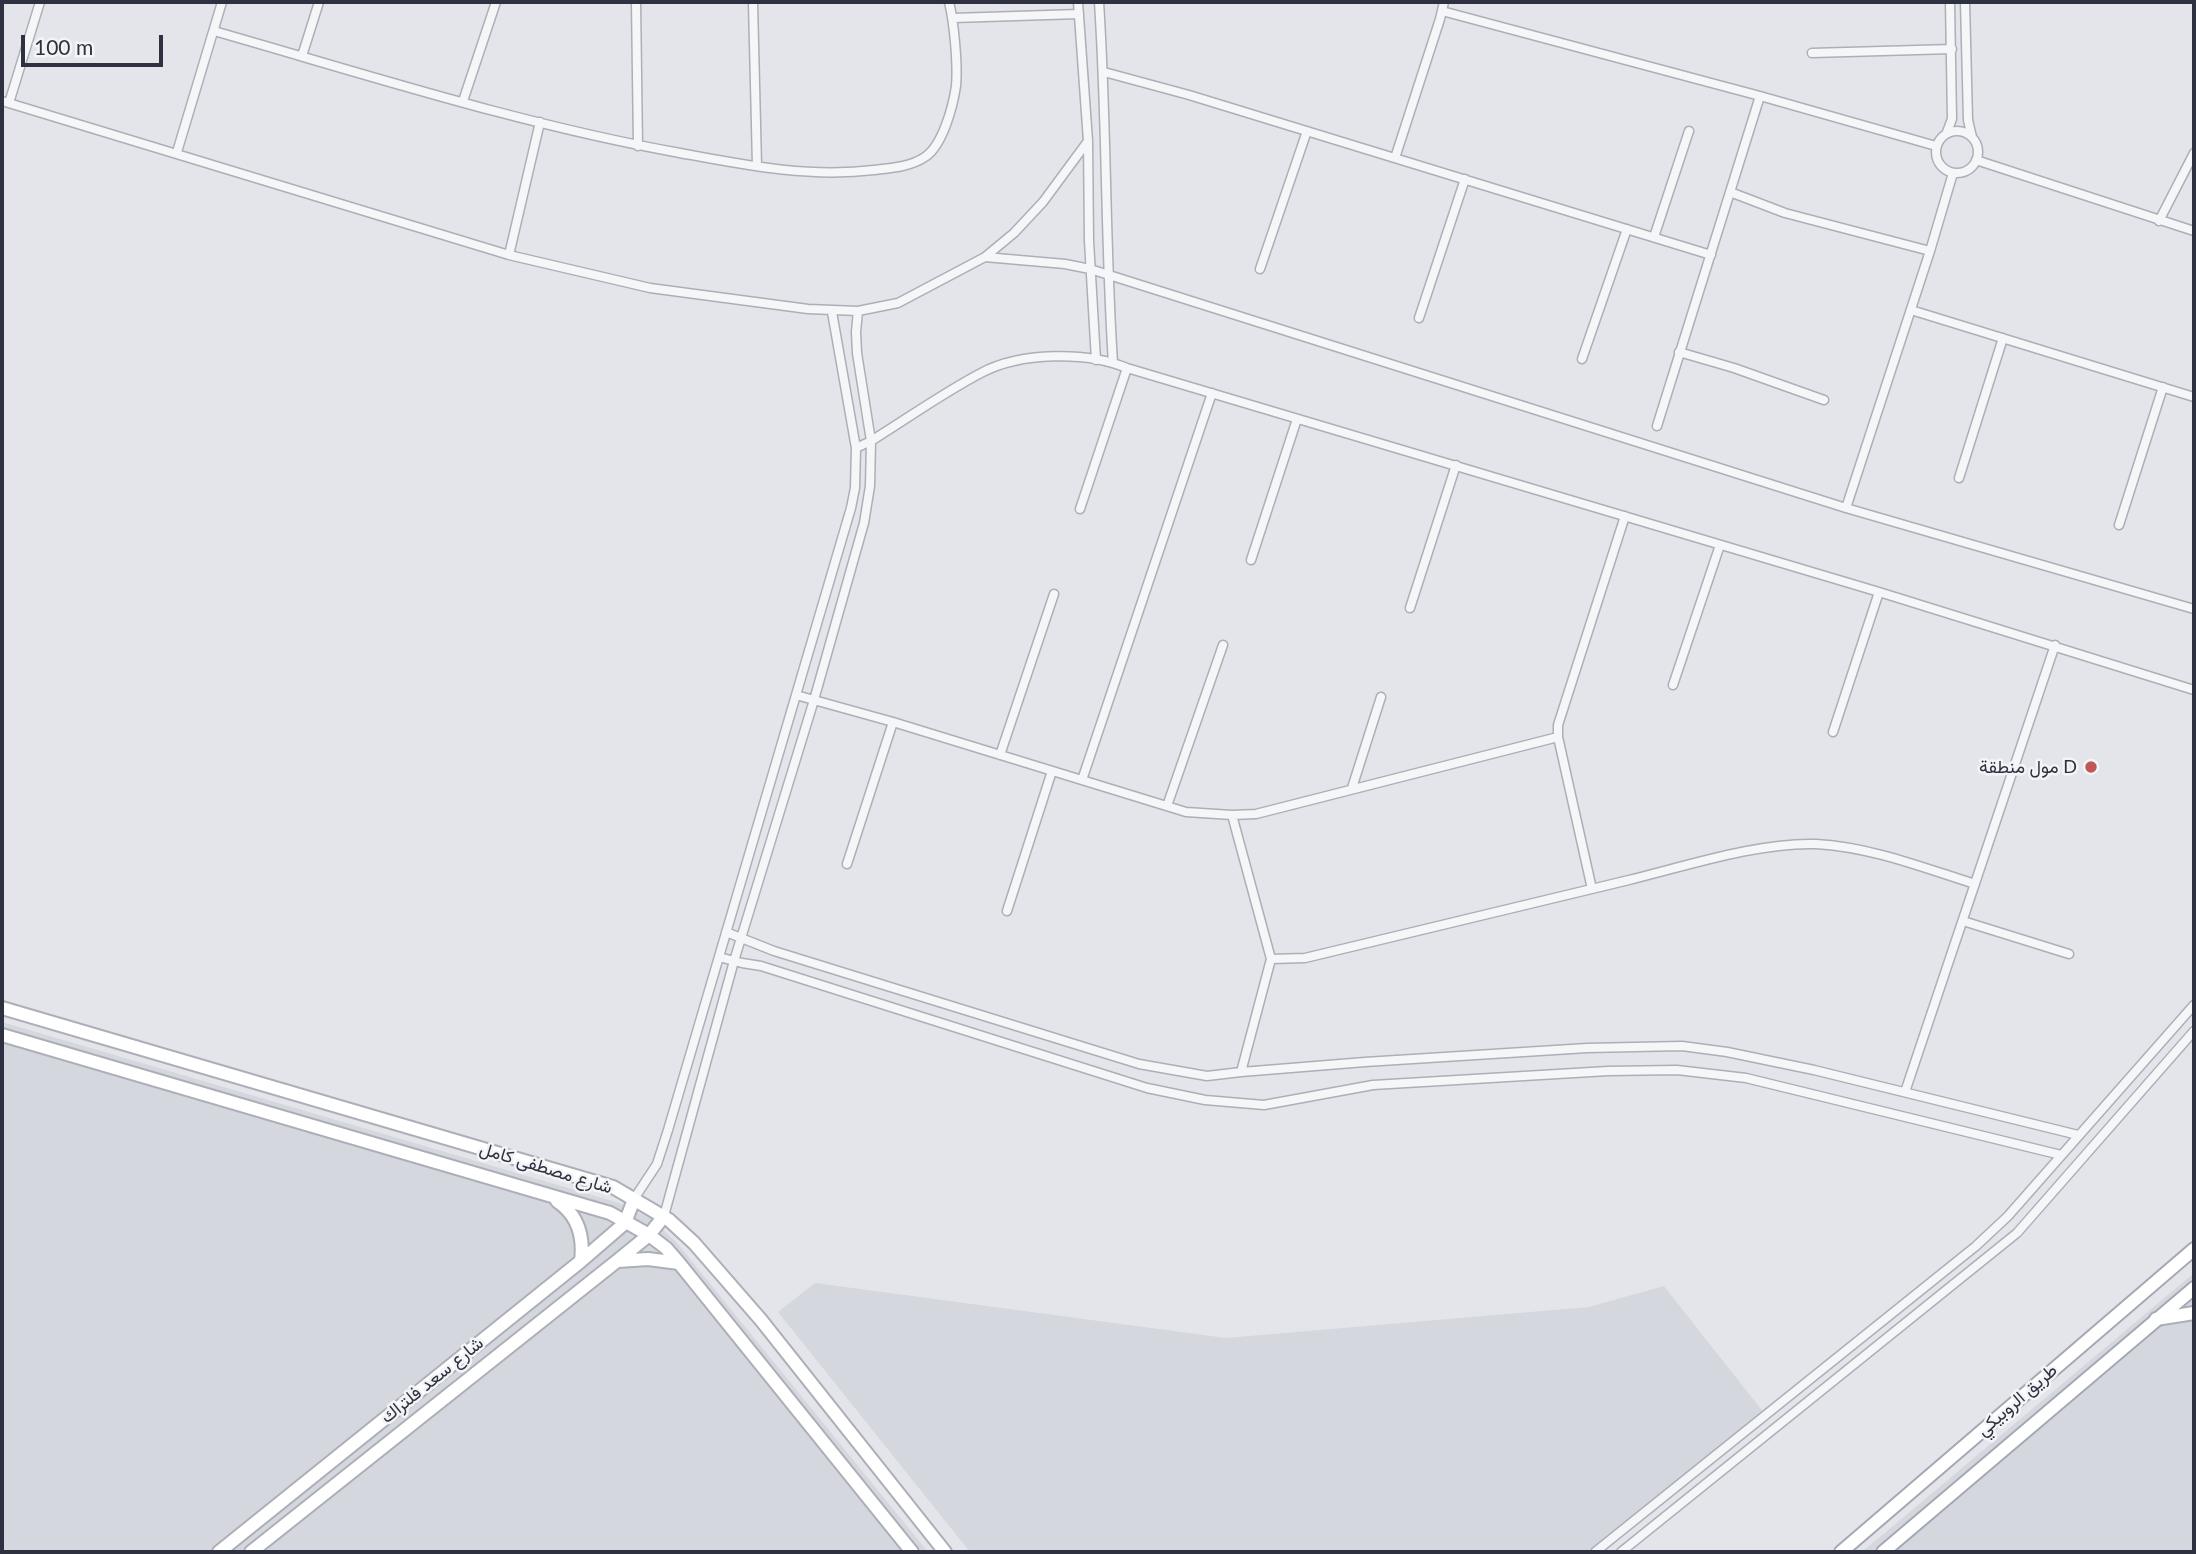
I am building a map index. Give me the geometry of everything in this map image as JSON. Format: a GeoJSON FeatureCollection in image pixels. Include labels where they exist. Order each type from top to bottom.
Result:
{"type":"FeatureCollection","features":[{"type":"Feature","properties":{"kind":"street"},"geometry":{"type":"LineString","coordinates":[[40,2],[5,102],[177,152],[509,255],[650,288],[832,312],[858,311],[898,303],[985,257],[1014,233],[1043,202],[1088,141]]}},
{"type":"Feature","properties":{"kind":"street"},"geometry":{"type":"LineString","coordinates":[[177,152],[222,2]]}},
{"type":"Feature","properties":{"kind":"street"},"geometry":{"type":"LineString","coordinates":[[302,56],[319,2]]}},
{"type":"Feature","properties":{"kind":"street"},"geometry":{"type":"LineString","coordinates":[[463,101],[496,2]]}},
{"type":"Feature","properties":{"kind":"street"},"geometry":{"type":"LineString","coordinates":[[636,2],[638,146]]}},
{"type":"Feature","properties":{"kind":"street"},"geometry":{"type":"LineString","coordinates":[[753,2],[757,166]]}},
{"type":"Feature","properties":{"kind":"street"},"geometry":{"type":"LineString","coordinates":[[214,31],[540,122],[638,146],[819,174],[897,167],[926,157],[936,147],[946,124],[956,85],[953,18],[949,2]]}},
{"type":"Feature","properties":{"kind":"street"},"geometry":{"type":"LineString","coordinates":[[1078,2],[1088,141],[1090,269],[1096,360]]}},
{"type":"Feature","properties":{"kind":"street"},"geometry":{"type":"LineString","coordinates":[[1099,2],[1104,72],[1107,275],[1114,362]]}},
{"type":"Feature","properties":{"kind":"street"},"geometry":{"type":"LineString","coordinates":[[1947,132],[1952,119],[1950,2]]}},
{"type":"Feature","properties":{"kind":"street"},"geometry":{"type":"LineString","coordinates":[[1965,2],[1968,120],[1972,137]]}},
{"type":"Feature","properties":{"kind":"street"},"geometry":{"type":"LineString","coordinates":[[1395,158],[1443,6],[1936,146]]}},
{"type":"Feature","properties":{"kind":"street"},"geometry":{"type":"LineString","coordinates":[[953,18],[1079,14]]}},
{"type":"Feature","properties":{"kind":"street"},"geometry":{"type":"LineString","coordinates":[[1812,53],[1952,49]]}},
{"type":"Feature","properties":{"kind":"street"},"geometry":{"type":"LineString","coordinates":[[1104,72],[1189,95],[1711,255]]}},
{"type":"Feature","properties":{"kind":"street"},"geometry":{"type":"LineString","coordinates":[[1657,426],[1760,96]]}},
{"type":"Feature","properties":{"kind":"street"},"geometry":{"type":"LineString","coordinates":[[509,255],[540,122]]}},
{"type":"Feature","properties":{"kind":"street"},"geometry":{"type":"LineString","coordinates":[[1956,130],[1972,137],[1977,144],[1976,160],[1971,168],[1953,173],[1938,163],[1936,146],[1947,132],[1956,130]]}},
{"type":"Feature","properties":{"kind":"street"},"geometry":{"type":"LineString","coordinates":[[1259,268],[1307,131]]}},
{"type":"Feature","properties":{"kind":"street"},"geometry":{"type":"LineString","coordinates":[[1654,237],[1689,131]]}},
{"type":"Feature","properties":{"kind":"street"},"geometry":{"type":"LineString","coordinates":[[2159,220],[2194,153]]}},
{"type":"Feature","properties":{"kind":"street"},"geometry":{"type":"LineString","coordinates":[[1976,160],[2194,231]]}},
{"type":"Feature","properties":{"kind":"street"},"geometry":{"type":"LineString","coordinates":[[1846,508],[1953,173]]}},
{"type":"Feature","properties":{"kind":"street"},"geometry":{"type":"LineString","coordinates":[[1419,318],[1465,179]]}},
{"type":"Feature","properties":{"kind":"street"},"geometry":{"type":"LineString","coordinates":[[1730,192],[1785,213],[1930,251]]}},
{"type":"Feature","properties":{"kind":"street"},"geometry":{"type":"LineString","coordinates":[[1582,359],[1627,229]]}},
{"type":"Feature","properties":{"kind":"street"},"geometry":{"type":"LineString","coordinates":[[985,257],[1065,264],[1090,269],[1846,508],[2194,609]]}},
{"type":"Feature","properties":{"kind":"street"},"geometry":{"type":"LineString","coordinates":[[1911,310],[2194,397]]}},
{"type":"Feature","properties":{"kind":"street"},"geometry":{"type":"LineString","coordinates":[[664,1216],[734,961],[814,700],[864,523],[870,486],[872,441],[857,353],[858,311]]}},
{"type":"Feature","properties":{"kind":"street"},"geometry":{"type":"LineString","coordinates":[[634,1199],[657,1164],[668,1130],[851,508],[856,478],[856,448],[832,312]]}},
{"type":"Feature","properties":{"kind":"street"},"geometry":{"type":"LineString","coordinates":[[1959,478],[2003,338]]}},
{"type":"Feature","properties":{"kind":"street"},"geometry":{"type":"LineString","coordinates":[[1679,352],[1825,400]]}},
{"type":"Feature","properties":{"kind":"street"},"geometry":{"type":"LineString","coordinates":[[856,448],[872,441],[983,372],[1012,361],[1073,356],[1114,362],[1127,369],[1880,592],[2194,690]]}},
{"type":"Feature","properties":{"kind":"street"},"geometry":{"type":"LineString","coordinates":[[1080,509],[1127,369]]}},
{"type":"Feature","properties":{"kind":"street"},"geometry":{"type":"LineString","coordinates":[[2119,525],[2163,387]]}},
{"type":"Feature","properties":{"kind":"street"},"geometry":{"type":"LineString","coordinates":[[1082,780],[1212,393]]}},
{"type":"Feature","properties":{"kind":"street"},"geometry":{"type":"LineString","coordinates":[[1251,560],[1297,419]]}},
{"type":"Feature","properties":{"kind":"street"},"geometry":{"type":"LineString","coordinates":[[1410,608],[1456,465]]}},
{"type":"Feature","properties":{"kind":"street"},"geometry":{"type":"LineString","coordinates":[[1592,889],[1558,737],[1560,712],[1625,516]]}},
{"type":"Feature","properties":{"kind":"street"},"geometry":{"type":"LineString","coordinates":[[1673,685],[1720,545]]}},
{"type":"Feature","properties":{"kind":"street"},"geometry":{"type":"LineString","coordinates":[[1833,732],[1880,592]]}},
{"type":"Feature","properties":{"kind":"street"},"geometry":{"type":"LineString","coordinates":[[1000,755],[1054,594]]}},
{"type":"Feature","properties":{"kind":"street"},"geometry":{"type":"LineString","coordinates":[[1167,806],[1223,645]]}},
{"type":"Feature","properties":{"kind":"street"},"geometry":{"type":"LineString","coordinates":[[1905,1092],[2055,645]]}},
{"type":"Feature","properties":{"kind":"street"},"geometry":{"type":"LineString","coordinates":[[796,695],[1186,812],[1232,815],[1256,814],[1558,737]]}},
{"type":"Feature","properties":{"kind":"street"},"geometry":{"type":"LineString","coordinates":[[1352,789],[1381,697]]}},
{"type":"Feature","properties":{"kind":"street"},"geometry":{"type":"LineString","coordinates":[[847,864],[893,722]]}},
{"type":"Feature","properties":{"kind":"street"},"geometry":{"type":"LineString","coordinates":[[1007,911],[1052,771]]}},
{"type":"Feature","properties":{"kind":"street"},"geometry":{"type":"LineString","coordinates":[[1232,815],[1271,959],[1241,1072]]}},
{"type":"Feature","properties":{"kind":"street"},"geometry":{"type":"LineString","coordinates":[[1271,959],[1305,958],[1785,845],[1815,844],[1875,853],[1975,884]]}},
{"type":"Feature","properties":{"kind":"street"},"geometry":{"type":"LineString","coordinates":[[1963,921],[2068,954]]}},
{"type":"Feature","properties":{"kind":"street"},"geometry":{"type":"LineString","coordinates":[[726,932],[774,951],[1152,1067],[1207,1076],[1560,1050],[1682,1046],[1772,1060],[2078,1135]]}},
{"type":"Feature","properties":{"kind":"street"},"geometry":{"type":"LineString","coordinates":[[719,957],[761,966],[1147,1088],[1205,1100],[1264,1105],[1373,1085],[1608,1071],[1677,1070],[1746,1077],[2061,1154]]}},
{"type":"Feature","properties":{"kind":"street"},"geometry":{"type":"LineString","coordinates":[[1595,1552],[1976,1247],[2008,1216],[2194,1005]]}},
{"type":"Feature","properties":{"kind":"street","name":"شارع مصطفى كامل"},"geometry":{"type":"LineString","coordinates":[[2,1008],[613,1187],[664,1216],[694,1243],[761,1320],[945,1552]]}},
{"type":"Feature","properties":{"kind":"street"},"geometry":{"type":"LineString","coordinates":[[1621,1552],[2017,1233],[2194,1031]]}},
{"type":"Feature","properties":{"kind":"street","name":"شارع مصطفى كامل"},"geometry":{"type":"LineString","coordinates":[[2,1035],[610,1213],[649,1235],[679,1263],[912,1552]]}},
{"type":"Feature","properties":{"kind":"street"},"geometry":{"type":"LineString","coordinates":[[668,1130],[685,1135]]}},
{"type":"Feature","properties":{"kind":"street"},"geometry":{"type":"LineString","coordinates":[[551,1197],[562,1204],[578,1224],[582,1236],[581,1261]]}},
{"type":"Feature","properties":{"kind":"street","name":"شارع سعد فلتراك"},"geometry":{"type":"LineString","coordinates":[[219,1552],[581,1261],[625,1223],[634,1199]]}},
{"type":"Feature","properties":{"kind":"street","name":"شارع سعد فلتراك"},"geometry":{"type":"LineString","coordinates":[[254,1550],[649,1235],[664,1216]]}},
{"type":"Feature","properties":{"kind":"street","name":"طريق الروبيكي"},"geometry":{"type":"LineString","coordinates":[[1841,1552],[2194,1249]]}},
{"type":"Feature","properties":{"kind":"street"},"geometry":{"type":"LineString","coordinates":[[617,1261],[648,1259],[679,1263]]}},
{"type":"Feature","properties":{"kind":"street","name":"طريق الروبيكي"},"geometry":{"type":"LineString","coordinates":[[1883,1552],[2194,1288]]}},
{"type":"Feature","properties":{"kind":"street"},"geometry":{"type":"LineString","coordinates":[[529,1303],[542,1321]]}},
{"type":"Feature","properties":{"kind":"street"},"geometry":{"type":"LineString","coordinates":[[2155,1319],[2194,1313]]}},
{"type":"Feature","properties":{"kind":"street"},"geometry":{"type":"LineString","coordinates":[[506,1322],[520,1338]]}},
{"type":"Feature","properties":{"kind":"street"},"geometry":{"type":"LineString","coordinates":[[262,1517],[275,1533]]}},
{"type":"Feature","properties":{"kind":"street"},"geometry":{"type":"LineString","coordinates":[[244,1532],[254,1550]]}},
{"type":"Feature","properties":{"kind":"shaded area"},"geometry":{"type":"Polygon","coordinates":[[[2,1022],[619,1203],[653,1220],[677,1243],[928,1552],[2,1552],[2,1022]]]}},
{"type":"Feature","properties":{"kind":"shaded area"},"geometry":{"type":"Polygon","coordinates":[[[2194,1273],[2194,1552],[1862,1552],[2194,1273]]]}},
{"type":"Feature","properties":{"kind":"shaded area"},"geometry":{"type":"Polygon","coordinates":[[[815,1283],[1226,1338],[1589,1307],[1664,1286],[1764,1413],[1586,1552],[970,1552],[778,1312],[815,1283]]]}},
{"type":"Feature","properties":{"kind":"place","name":"مول منطقة D"},"geometry":{"type":"Point","coordinates":[2091,767]}}]}
